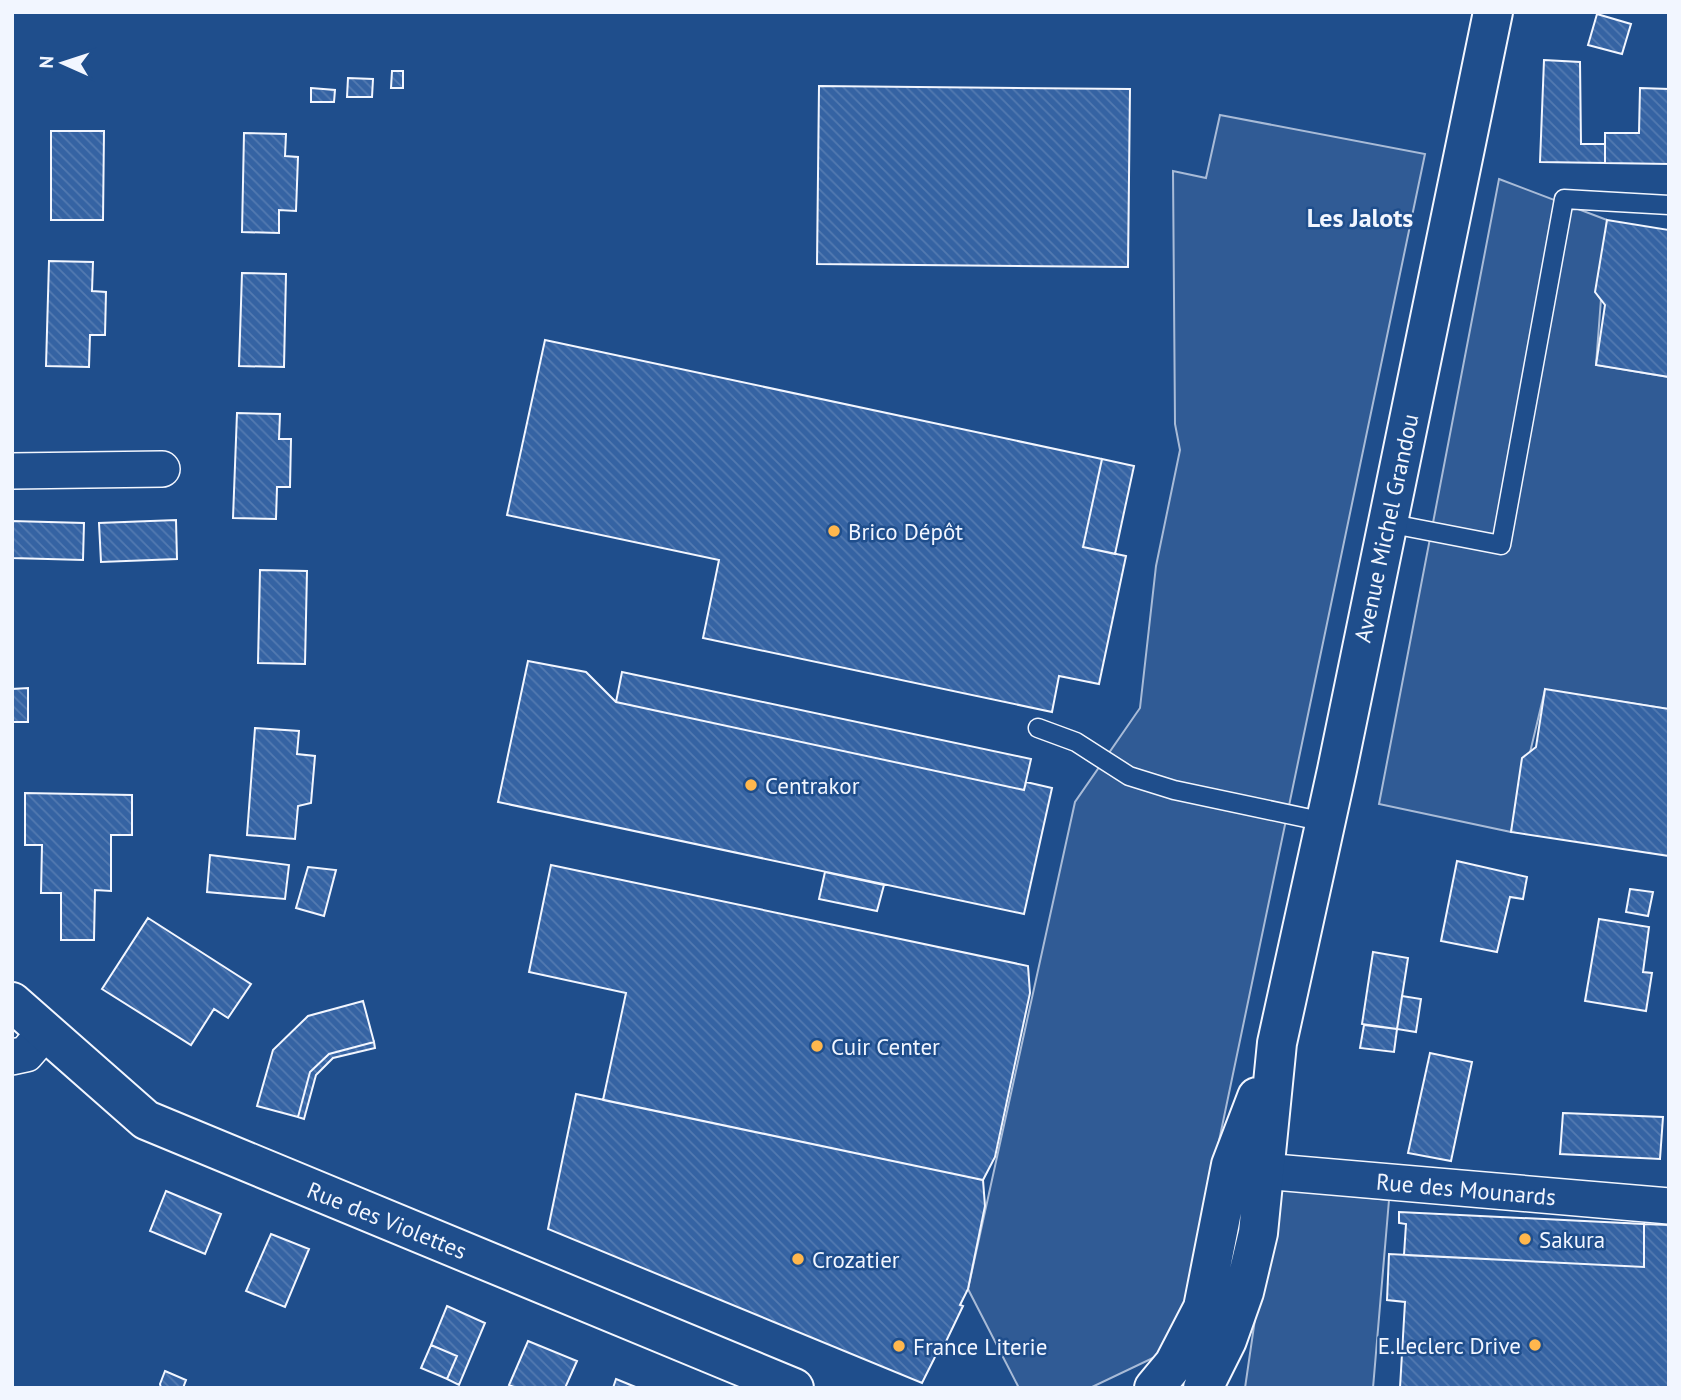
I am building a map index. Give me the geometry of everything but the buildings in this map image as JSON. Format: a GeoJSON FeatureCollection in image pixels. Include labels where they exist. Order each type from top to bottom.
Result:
{"type":"FeatureCollection","features":[{"type":"Feature","properties":{"kind":"main road","name":"Avenue Michel Grandou"},"geometry":{"type":"LineString","coordinates":[[1203,1388],[1227,1340],[1244,1292],[1258,1233],[1277,1043],[1493,12]]}},
{"type":"Feature","properties":{"kind":"main road","name":"Rue des Violettes"},"geometry":{"type":"LineString","coordinates":[[12,1002],[146,1120],[794,1388]]}},
{"type":"Feature","properties":{"kind":"main road","name":"Avenue Michel Grandou"},"geometry":{"type":"LineString","coordinates":[[1154,1388],[1174,1364],[1203,1308],[1231,1165],[1277,1043]]}},
{"type":"Feature","properties":{"kind":"street"},"geometry":{"type":"LineString","coordinates":[[12,471],[162,469]]}},
{"type":"Feature","properties":{"kind":"street"},"geometry":{"type":"LineString","coordinates":[[12,1058],[26,1054],[45,1032]]}},
{"type":"Feature","properties":{"kind":"street","name":"Rue des Mounards"},"geometry":{"type":"LineString","coordinates":[[1263,1171],[1669,1206]]}},
{"type":"Feature","properties":{"kind":"lane"},"geometry":{"type":"LineString","coordinates":[[1387,523],[1501,545],[1564,199],[1669,205]]}},
{"type":"Feature","properties":{"kind":"lane"},"geometry":{"type":"LineString","coordinates":[[1038,728],[1076,742],[1129,776],[1174,790],[1325,822]]}},
{"type":"Feature","properties":{"kind":"shaded area"},"geometry":{"type":"Polygon","coordinates":[[[1220,115],[1425,154],[1176,1347],[1090,1388],[1019,1388],[968,1289],[1075,802],[1140,708],[1156,566],[1180,450],[1175,424],[1173,171],[1206,178],[1220,115]]]}},
{"type":"Feature","properties":{"kind":"shaded area"},"geometry":{"type":"Polygon","coordinates":[[[1499,179],[1607,220],[1596,365],[1669,377],[1669,709],[1545,690],[1511,832],[1379,804],[1499,179]]]}},
{"type":"Feature","properties":{"kind":"shaded area"},"geometry":{"type":"Polygon","coordinates":[[[1274,1188],[1389,1200],[1373,1388],[1245,1388],[1274,1188]]]}},
{"type":"Feature","properties":{"kind":"place","name":"Brico Dépôt"},"geometry":{"type":"Point","coordinates":[834,531]}},
{"type":"Feature","properties":{"kind":"place","name":"Centrakor"},"geometry":{"type":"Point","coordinates":[751,785]}},
{"type":"Feature","properties":{"kind":"place","name":"Cuir Center"},"geometry":{"type":"Point","coordinates":[817,1046]}},
{"type":"Feature","properties":{"kind":"place","name":"Sakura"},"geometry":{"type":"Point","coordinates":[1525,1239]}},
{"type":"Feature","properties":{"kind":"place","name":"Crozatier"},"geometry":{"type":"Point","coordinates":[798,1259]}},
{"type":"Feature","properties":{"kind":"place","name":"E.Leclerc Drive"},"geometry":{"type":"Point","coordinates":[1535,1345]}},
{"type":"Feature","properties":{"kind":"place","name":"France Literie"},"geometry":{"type":"Point","coordinates":[899,1346]}},
{"type":"Feature","properties":{"kind":"district","name":"Les Jalots"},"geometry":{"type":"Point","coordinates":[1360,217]}}]}
